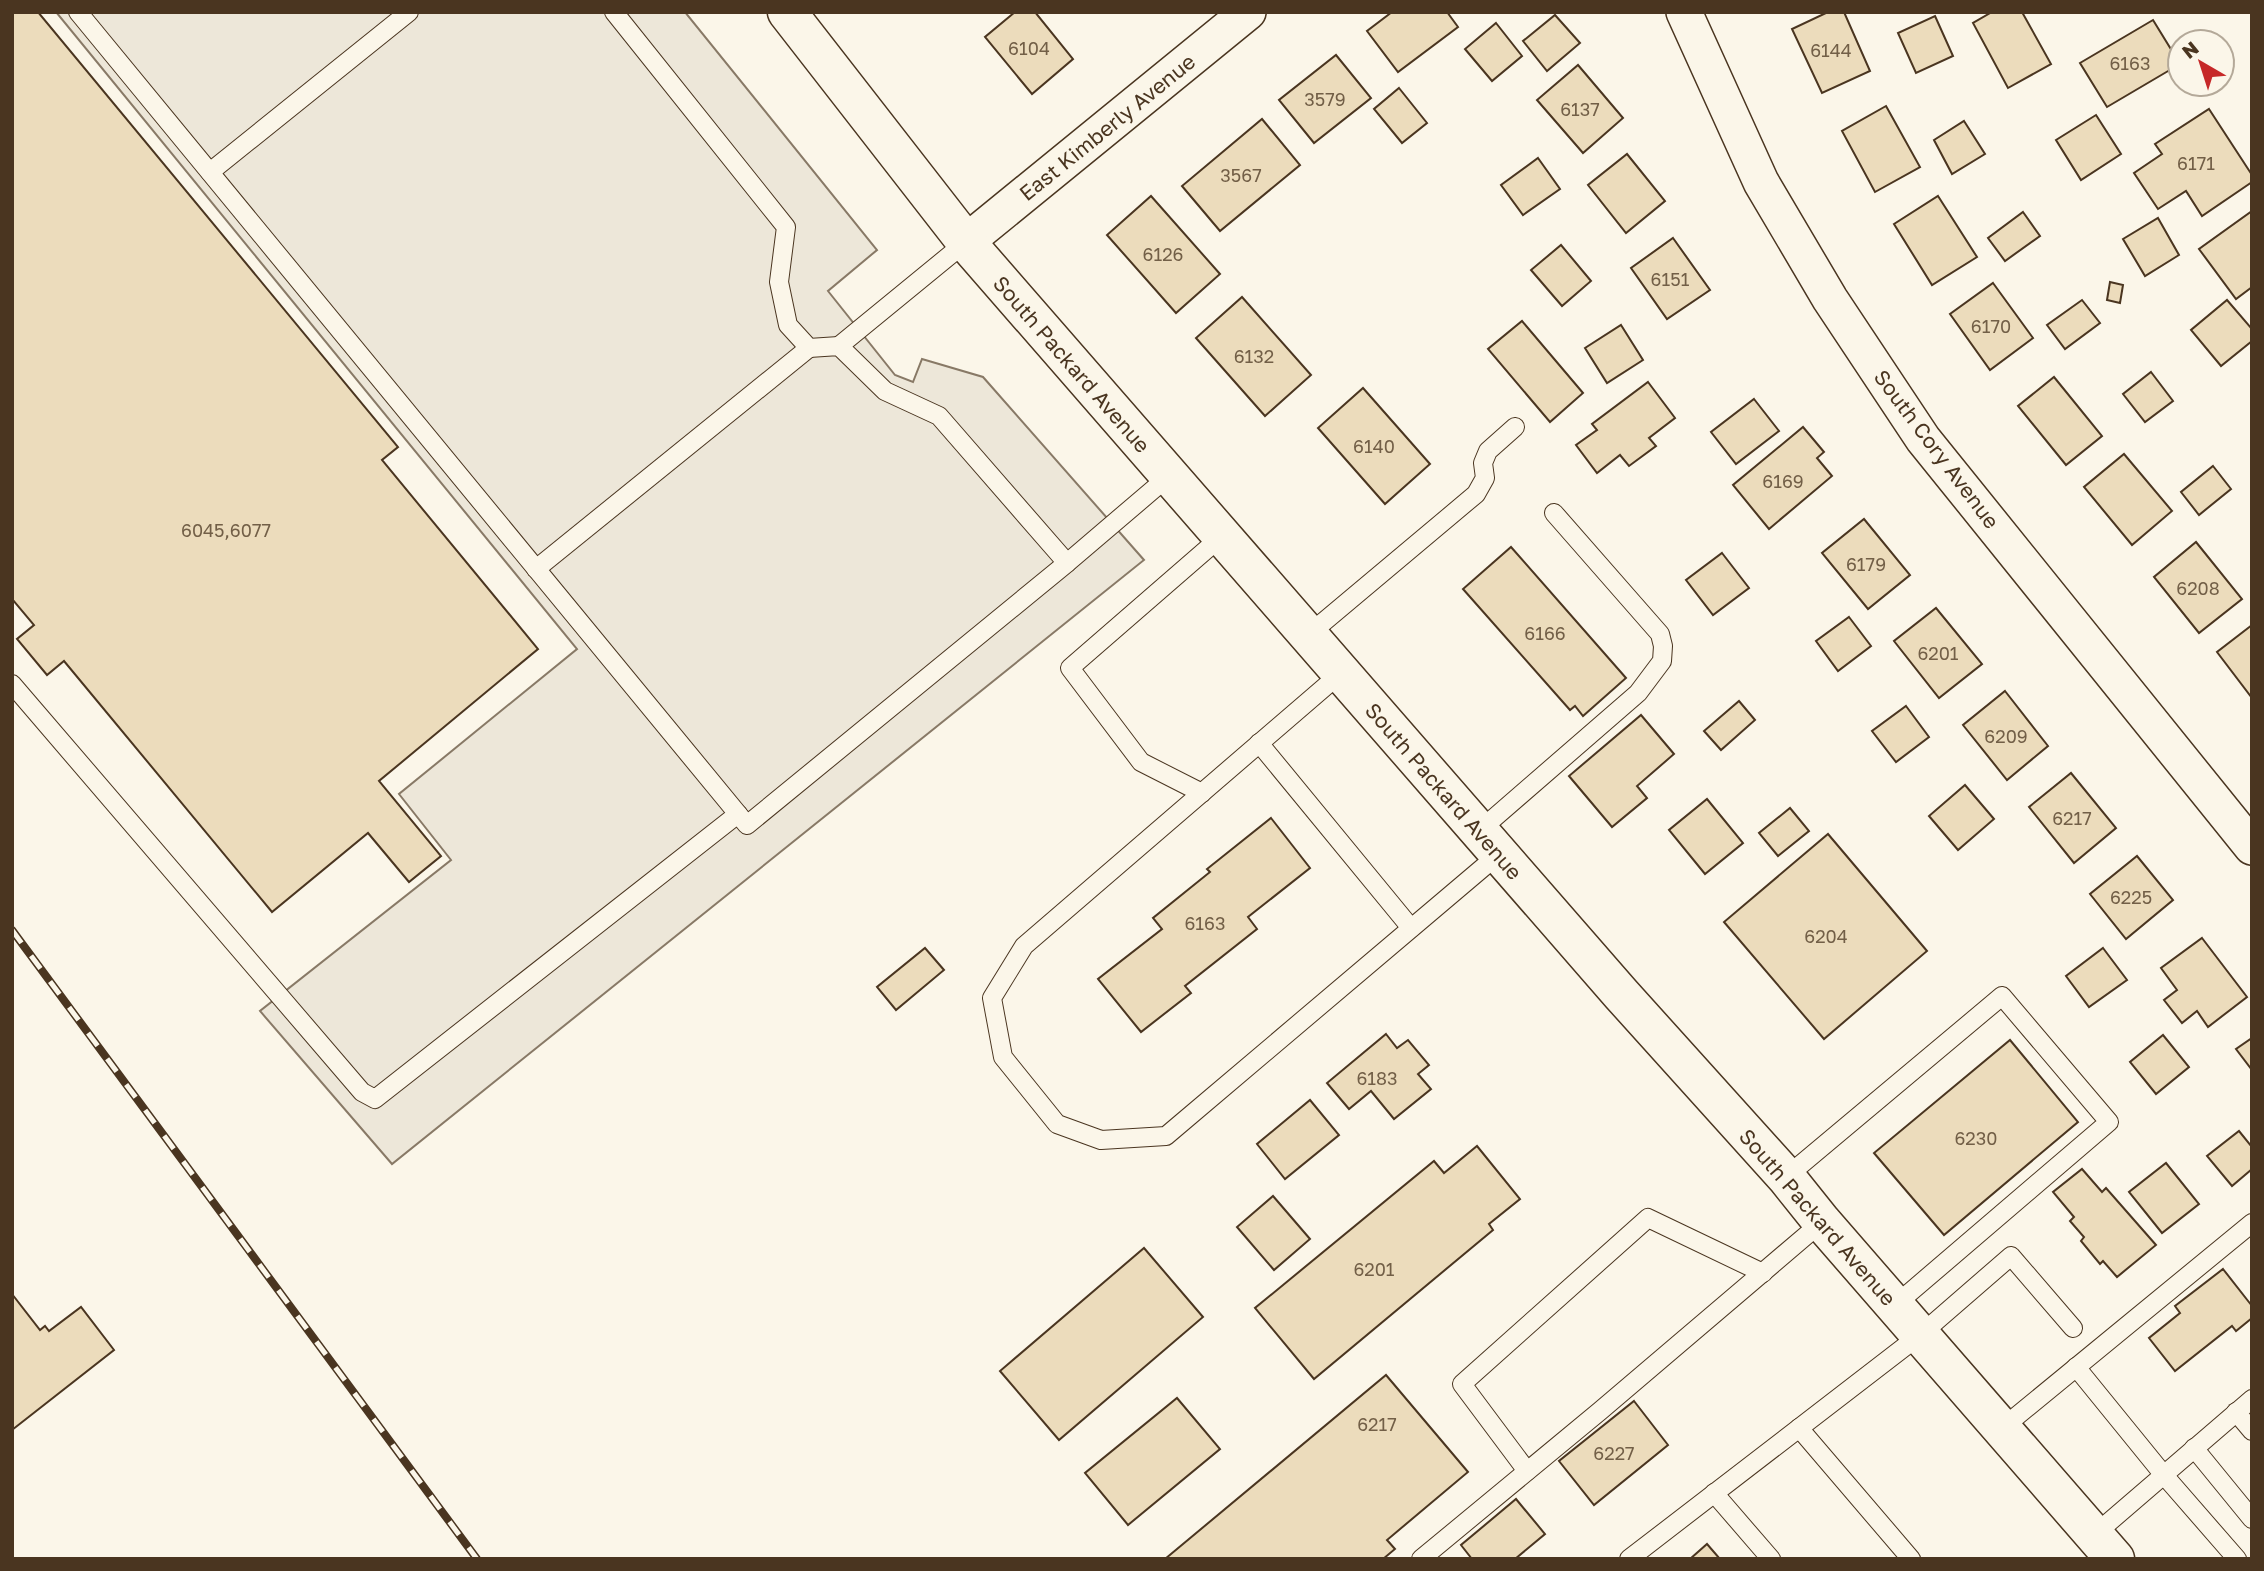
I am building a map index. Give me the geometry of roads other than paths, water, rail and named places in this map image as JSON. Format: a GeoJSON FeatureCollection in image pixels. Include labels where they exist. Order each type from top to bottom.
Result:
{"type":"FeatureCollection","features":[{"type":"Feature","properties":{"kind":"street","name":"South Packard Avenue"},"geometry":{"type":"LineString","coordinates":[[787,12],[966,242],[1489,842],[1786,1177],[1894,1306],[2104,1547]]}},
{"type":"Feature","properties":{"kind":"street","name":"East Kimberly Avenue"},"geometry":{"type":"LineString","coordinates":[[966,242],[1248,12]]}},
{"type":"Feature","properties":{"kind":"street","name":"South Cory Avenue"},"geometry":{"type":"LineString","coordinates":[[1684,12],[1761,182],[1830,299],[1923,439],[2252,847]]}},
{"type":"Feature","properties":{"kind":"lane"},"geometry":{"type":"LineString","coordinates":[[78,12],[747,825],[1067,564],[1169,476]]}},
{"type":"Feature","properties":{"kind":"lane"},"geometry":{"type":"LineString","coordinates":[[210,172],[410,12]]}},
{"type":"Feature","properties":{"kind":"lane"},"geometry":{"type":"LineString","coordinates":[[614,12],[786,227],[779,282],[788,325],[809,348]]}},
{"type":"Feature","properties":{"kind":"lane"},"geometry":{"type":"LineString","coordinates":[[536,569],[809,348],[839,346],[966,242]]}},
{"type":"Feature","properties":{"kind":"lane"},"geometry":{"type":"LineString","coordinates":[[839,346],[885,391],[939,416],[1067,564]]}},
{"type":"Feature","properties":{"kind":"lane"},"geometry":{"type":"LineString","coordinates":[[1308,635],[1476,494],[1485,478],[1483,463],[1488,451],[1515,428]]}},
{"type":"Feature","properties":{"kind":"lane"},"geometry":{"type":"LineString","coordinates":[[1341,673],[1024,946],[992,998],[1003,1057],[1057,1124],[1101,1140],[1166,1136],[1411,929],[1489,842],[1638,693],[1661,661],[1663,646],[1660,634],[1554,513]]}},
{"type":"Feature","properties":{"kind":"lane"},"geometry":{"type":"LineString","coordinates":[[1202,793],[1141,762],[1070,668],[1222,536]]}},
{"type":"Feature","properties":{"kind":"lane"},"geometry":{"type":"LineString","coordinates":[[12,684],[362,1091],[375,1099],[738,814]]}},
{"type":"Feature","properties":{"kind":"lane"},"geometry":{"type":"LineString","coordinates":[[1259,743],[1411,929]]}},
{"type":"Feature","properties":{"kind":"lane"},"geometry":{"type":"LineString","coordinates":[[1786,1177],[2002,996],[2109,1122],[1894,1306]]}},
{"type":"Feature","properties":{"kind":"lane"},"geometry":{"type":"LineString","coordinates":[[1527,1471],[1462,1384],[1648,1217],[1763,1272]]}},
{"type":"Feature","properties":{"kind":"lane"},"geometry":{"type":"LineString","coordinates":[[1421,1559],[1822,1222]]}},
{"type":"Feature","properties":{"kind":"lane"},"geometry":{"type":"LineString","coordinates":[[2001,1429],[2252,1223]]}},
{"type":"Feature","properties":{"kind":"lane"},"geometry":{"type":"LineString","coordinates":[[1629,1559],[1920,1335],[2011,1256],[2073,1328]]}},
{"type":"Feature","properties":{"kind":"lane"},"geometry":{"type":"LineString","coordinates":[[2077,1367],[2162,1474],[2237,1559]]}},
{"type":"Feature","properties":{"kind":"lane"},"geometry":{"type":"LineString","coordinates":[[2104,1547],[2162,1474],[2252,1399]]}},
{"type":"Feature","properties":{"kind":"lane"},"geometry":{"type":"LineString","coordinates":[[2236,1412],[2252,1432]]}},
{"type":"Feature","properties":{"kind":"lane"},"geometry":{"type":"LineString","coordinates":[[1799,1427],[1911,1559]]}},
{"type":"Feature","properties":{"kind":"lane"},"geometry":{"type":"LineString","coordinates":[[2194,1448],[2252,1519]]}},
{"type":"Feature","properties":{"kind":"lane"},"geometry":{"type":"LineString","coordinates":[[1714,1493],[1771,1559]]}},
{"type":"Feature","properties":{"kind":"railway"},"geometry":{"type":"LineString","coordinates":[[12,930],[477,1559]]}}]}
